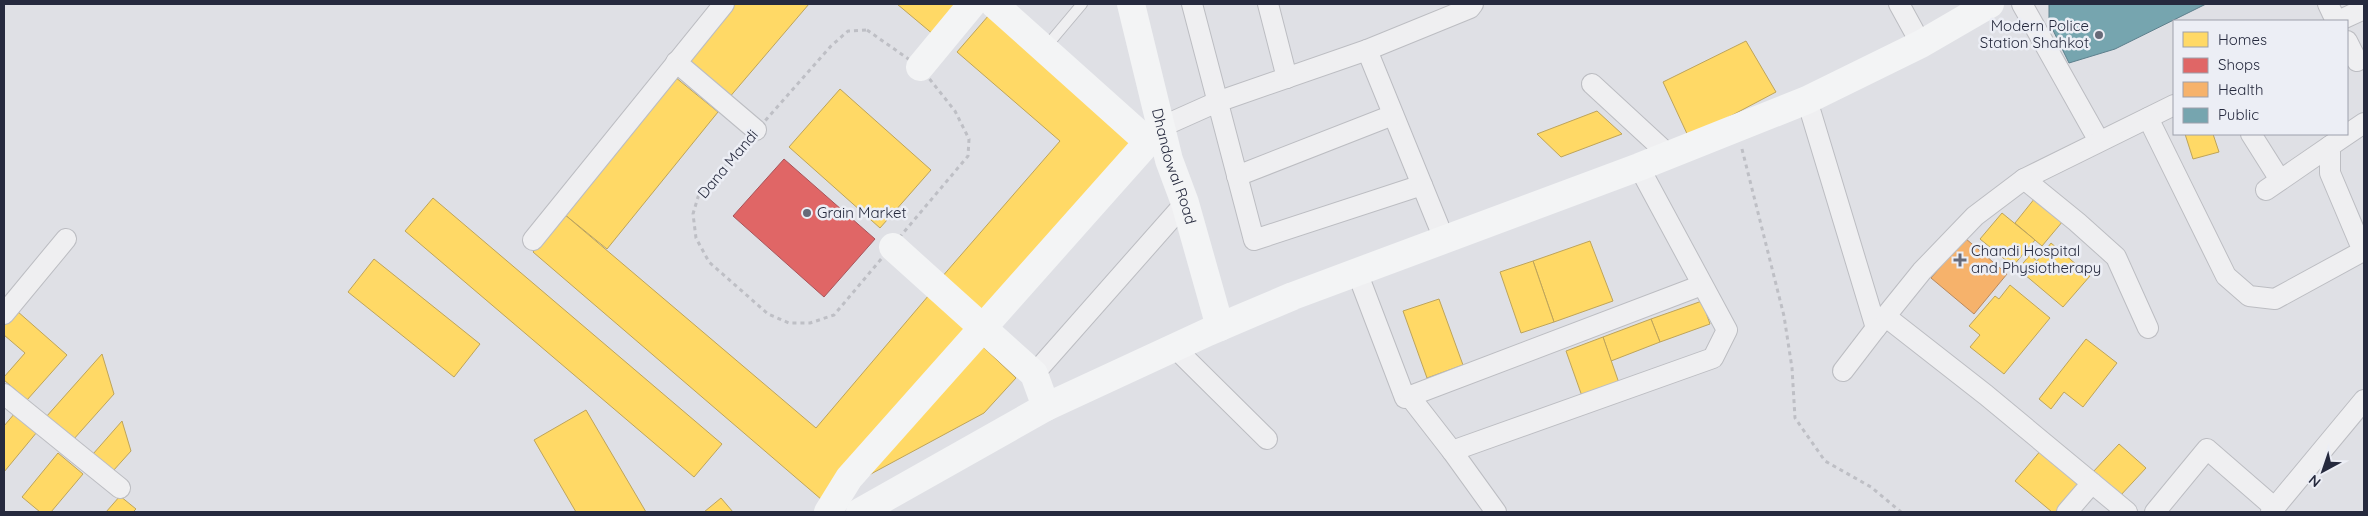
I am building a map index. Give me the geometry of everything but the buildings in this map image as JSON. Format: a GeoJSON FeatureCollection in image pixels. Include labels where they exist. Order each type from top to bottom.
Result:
{"type":"FeatureCollection","features":[{"type":"Feature","properties":{"kind":"street"},"geometry":{"type":"LineString","coordinates":[[533,240],[724,4]]}},
{"type":"Feature","properties":{"kind":"street"},"geometry":{"type":"LineString","coordinates":[[920,66],[972,4]]}},
{"type":"Feature","properties":{"kind":"street"},"geometry":{"type":"LineString","coordinates":[[994,4],[1044,49],[1155,134]]}},
{"type":"Feature","properties":{"kind":"street","name":"Dhandowal Road"},"geometry":{"type":"LineString","coordinates":[[1131,4],[1155,134],[1169,160],[1185,203],[1220,327]]}},
{"type":"Feature","properties":{"kind":"street"},"geometry":{"type":"LineString","coordinates":[[1192,4],[1254,240],[1422,185]]}},
{"type":"Feature","properties":{"kind":"street"},"geometry":{"type":"LineString","coordinates":[[1268,4],[1287,78]]}},
{"type":"Feature","properties":{"kind":"street"},"geometry":{"type":"LineString","coordinates":[[1899,4],[1921,44]]}},
{"type":"Feature","properties":{"kind":"street"},"geometry":{"type":"LineString","coordinates":[[860,512],[1046,406],[1220,327],[1357,272],[1639,168],[1807,100],[1921,44],[1957,12],[1990,4]]}},
{"type":"Feature","properties":{"kind":"street"},"geometry":{"type":"LineString","coordinates":[[2022,4],[2099,141]]}},
{"type":"Feature","properties":{"kind":"street"},"geometry":{"type":"LineString","coordinates":[[2328,4],[2336,20]]}},
{"type":"Feature","properties":{"kind":"street"},"geometry":{"type":"LineString","coordinates":[[828,512],[849,478],[1155,134],[1218,102],[1367,50],[1469,5]]}},
{"type":"Feature","properties":{"kind":"street"},"geometry":{"type":"LineString","coordinates":[[2339,20],[2364,9]]}},
{"type":"Feature","properties":{"kind":"street"},"geometry":{"type":"LineString","coordinates":[[2348,43],[2358,62]]}},
{"type":"Feature","properties":{"kind":"street"},"geometry":{"type":"LineString","coordinates":[[1367,50],[1444,239]]}},
{"type":"Feature","properties":{"kind":"street"},"geometry":{"type":"LineString","coordinates":[[676,62],[756,130]]}},
{"type":"Feature","properties":{"kind":"street"},"geometry":{"type":"LineString","coordinates":[[1592,84],[1669,155]]}},
{"type":"Feature","properties":{"kind":"street"},"geometry":{"type":"LineString","coordinates":[[1807,100],[1880,322],[1986,395],[2128,512]]}},
{"type":"Feature","properties":{"kind":"street"},"geometry":{"type":"LineString","coordinates":[[1843,371],[1922,271],[1976,216],[2024,179],[2173,106]]}},
{"type":"Feature","properties":{"kind":"street"},"geometry":{"type":"LineString","coordinates":[[1237,176],[1393,115]]}},
{"type":"Feature","properties":{"kind":"street"},"geometry":{"type":"LineString","coordinates":[[2148,118],[2226,276],[2249,296],[2275,299],[2364,252],[2330,173],[2330,146]]}},
{"type":"Feature","properties":{"kind":"street"},"geometry":{"type":"LineString","coordinates":[[2348,134],[2364,123]]}},
{"type":"Feature","properties":{"kind":"street"},"geometry":{"type":"LineString","coordinates":[[2251,135],[2273,185],[2346,135]]}},
{"type":"Feature","properties":{"kind":"street"},"geometry":{"type":"LineString","coordinates":[[1452,451],[1712,358],[1727,330],[1639,168]]}},
{"type":"Feature","properties":{"kind":"street"},"geometry":{"type":"LineString","coordinates":[[2024,179],[2077,222],[2116,258],[2148,328]]}},
{"type":"Feature","properties":{"kind":"street"},"geometry":{"type":"LineString","coordinates":[[1034,374],[1185,203]]}},
{"type":"Feature","properties":{"kind":"street"},"geometry":{"type":"LineString","coordinates":[[4,314],[66,239]]}},
{"type":"Feature","properties":{"kind":"street"},"geometry":{"type":"LineString","coordinates":[[893,247],[1034,374],[1046,406]]}},
{"type":"Feature","properties":{"kind":"street"},"geometry":{"type":"LineString","coordinates":[[1357,272],[1405,398],[1702,285]]}},
{"type":"Feature","properties":{"kind":"street"},"geometry":{"type":"LineString","coordinates":[[1175,348],[1267,440]]}},
{"type":"Feature","properties":{"kind":"street"},"geometry":{"type":"LineString","coordinates":[[4,394],[120,488]]}},
{"type":"Feature","properties":{"kind":"street"},"geometry":{"type":"LineString","coordinates":[[1410,397],[1496,512]]}},
{"type":"Feature","properties":{"kind":"street"},"geometry":{"type":"LineString","coordinates":[[2155,512],[2207,449],[2273,510],[2364,400]]}},
{"type":"Feature","properties":{"kind":"street"},"geometry":{"type":"LineString","coordinates":[[2067,512],[2092,483]]}},
{"type":"Feature","properties":{"kind":"lane"},"geometry":{"type":"LineString","coordinates":[[1044,49],[1082,4]]}},
{"type":"Feature","properties":{"kind":"path","name":"Dana Mandi"},"geometry":{"type":"LineString","coordinates":[[867,30],[920,66],[955,111],[969,139],[968,156],[834,315],[810,324],[789,323],[768,314],[709,262],[696,238],[693,214],[698,197],[831,46],[848,32],[867,30]]}},
{"type":"Feature","properties":{"kind":"path"},"geometry":{"type":"LineString","coordinates":[[1737,129],[1784,316],[1792,368],[1795,418],[1825,461],[1871,487],[1901,512]]}},
{"type":"Feature","properties":{"kind":"place","name":"Modern Police Station Shahkot"},"geometry":{"type":"Point","coordinates":[2099,35]}},
{"type":"Feature","properties":{"kind":"place","name":"Grain Market"},"geometry":{"type":"Point","coordinates":[807,213]}},
{"type":"Feature","properties":{"kind":"place","name":"Chandi Hospital and Physiotherapy"},"geometry":{"type":"Point","coordinates":[1960,260]}}]}
